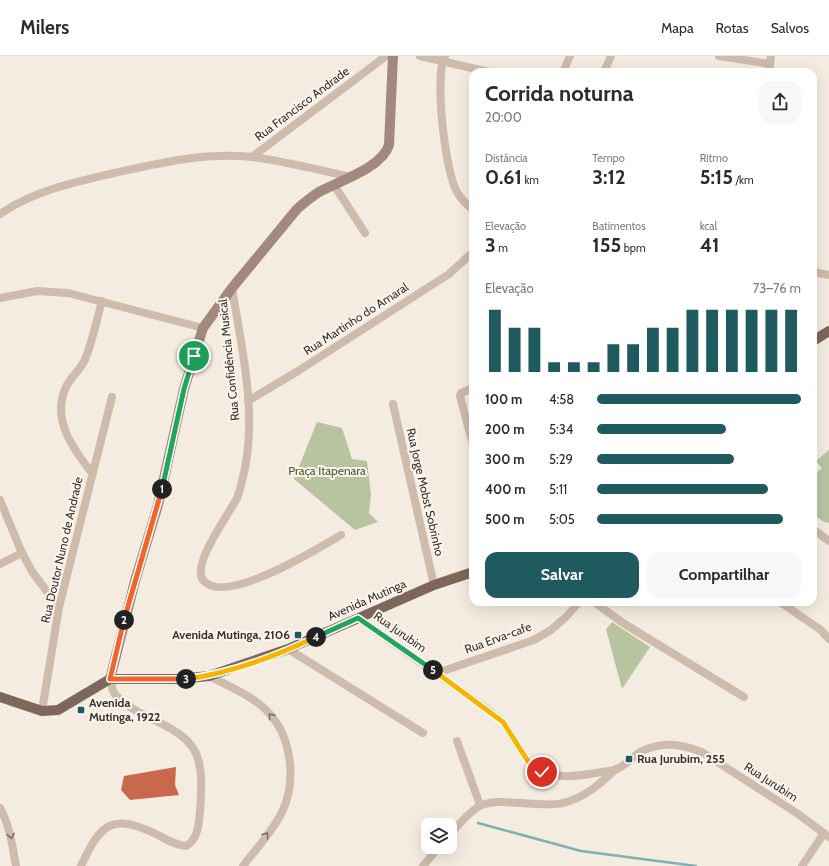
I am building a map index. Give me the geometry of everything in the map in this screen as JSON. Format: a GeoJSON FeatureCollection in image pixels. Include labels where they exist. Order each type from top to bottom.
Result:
{"type":"FeatureCollection","features":[{"type":"Feature","properties":{"kind":"main road"},"geometry":{"type":"LineString","coordinates":[[0,697],[42,711],[58,710],[110,679],[133,588],[158,505],[184,389],[203,328],[232,288],[297,209],[308,199],[375,163],[387,151],[393,56]]}},
{"type":"Feature","properties":{"kind":"main road"},"geometry":{"type":"LineString","coordinates":[[817,338],[829,331]]}},
{"type":"Feature","properties":{"kind":"main road","name":"Avenida Mutinga"},"geometry":{"type":"LineString","coordinates":[[110,679],[179,680],[209,676],[288,649],[434,585],[469,573]]}},
{"type":"Feature","properties":{"kind":"street","name":"Rua Francisco Andrade"},"geometry":{"type":"LineString","coordinates":[[252,157],[386,56]]}},
{"type":"Feature","properties":{"kind":"street"},"geometry":{"type":"LineString","coordinates":[[420,56],[444,58],[476,68]]}},
{"type":"Feature","properties":{"kind":"street"},"geometry":{"type":"LineString","coordinates":[[565,68],[570,56]]}},
{"type":"Feature","properties":{"kind":"street"},"geometry":{"type":"LineString","coordinates":[[606,68],[611,56]]}},
{"type":"Feature","properties":{"kind":"street"},"geometry":{"type":"LineString","coordinates":[[719,56],[770,64]]}},
{"type":"Feature","properties":{"kind":"street"},"geometry":{"type":"LineString","coordinates":[[444,58],[441,98],[443,131],[456,191],[469,206]]}},
{"type":"Feature","properties":{"kind":"street"},"geometry":{"type":"LineString","coordinates":[[0,214],[15,204],[64,185],[191,157],[252,157],[351,177]]}},
{"type":"Feature","properties":{"kind":"street"},"geometry":{"type":"LineString","coordinates":[[334,185],[365,233]]}},
{"type":"Feature","properties":{"kind":"street","name":"Rua Martinho do Amaral"},"geometry":{"type":"LineString","coordinates":[[248,401],[436,283],[449,274],[469,256]]}},
{"type":"Feature","properties":{"kind":"street"},"geometry":{"type":"LineString","coordinates":[[817,273],[829,275]]}},
{"type":"Feature","properties":{"kind":"street","name":"Rua Confidência Musical"},"geometry":{"type":"LineString","coordinates":[[232,288],[242,345],[248,401],[247,459],[237,497],[210,544],[202,568],[202,579],[215,587],[240,584],[276,571],[341,535]]}},
{"type":"Feature","properties":{"kind":"street"},"geometry":{"type":"LineString","coordinates":[[0,298],[37,291],[68,293],[203,328]]}},
{"type":"Feature","properties":{"kind":"street"},"geometry":{"type":"LineString","coordinates":[[92,473],[77,454],[68,439],[61,415],[61,404],[66,387],[86,357],[102,301]]}},
{"type":"Feature","properties":{"kind":"street"},"geometry":{"type":"LineString","coordinates":[[469,390],[461,393],[460,398],[469,431]]}},
{"type":"Feature","properties":{"kind":"street","name":"Rua Doutor Nuno de Andrade"},"geometry":{"type":"LineString","coordinates":[[42,711],[59,607],[112,397]]}},
{"type":"Feature","properties":{"kind":"street","name":"Rua Jorge Mobst Sobrinho"},"geometry":{"type":"LineString","coordinates":[[393,404],[434,585]]}},
{"type":"Feature","properties":{"kind":"street"},"geometry":{"type":"LineString","coordinates":[[0,500],[22,553],[33,573],[59,607]]}},
{"type":"Feature","properties":{"kind":"street"},"geometry":{"type":"LineString","coordinates":[[817,532],[829,540]]}},
{"type":"Feature","properties":{"kind":"street"},"geometry":{"type":"LineString","coordinates":[[0,564],[22,553]]}},
{"type":"Feature","properties":{"kind":"street","name":"Rua Erva-cafe"},"geometry":{"type":"LineString","coordinates":[[437,673],[534,640],[551,630],[566,618],[576,606]]}},
{"type":"Feature","properties":{"kind":"street"},"geometry":{"type":"LineString","coordinates":[[600,606],[623,623],[744,697]]}},
{"type":"Feature","properties":{"kind":"street"},"geometry":{"type":"LineString","coordinates":[[786,606],[821,630],[829,640]]}},
{"type":"Feature","properties":{"kind":"street","name":"Rua Jurubim"},"geometry":{"type":"LineString","coordinates":[[358,618],[437,673],[503,722],[531,766],[536,770],[558,776],[581,776],[617,769],[643,751],[664,744],[674,743],[702,752],[798,814],[827,835]]}},
{"type":"Feature","properties":{"kind":"street"},"geometry":{"type":"LineString","coordinates":[[288,649],[423,733]]}},
{"type":"Feature","properties":{"kind":"street"},"geometry":{"type":"LineString","coordinates":[[209,676],[245,695],[266,710],[278,724],[290,760],[291,782],[288,800],[281,814],[243,866]]}},
{"type":"Feature","properties":{"kind":"street"},"geometry":{"type":"LineString","coordinates":[[81,866],[100,832],[107,827],[118,823],[137,825],[172,843],[186,846],[194,840],[199,817],[202,777],[198,760],[191,744],[175,732],[123,702],[113,692],[110,679]]}},
{"type":"Feature","properties":{"kind":"street"},"geometry":{"type":"LineString","coordinates":[[457,741],[480,806]]}},
{"type":"Feature","properties":{"kind":"street"},"geometry":{"type":"LineString","coordinates":[[457,827],[466,816],[480,806],[501,802],[544,805],[562,804],[583,796],[599,785],[617,769]]}},
{"type":"Feature","properties":{"kind":"street"},"geometry":{"type":"LineString","coordinates":[[0,808],[7,820],[11,834],[16,866]]}},
{"type":"Feature","properties":{"kind":"street"},"geometry":{"type":"LineString","coordinates":[[802,866],[827,835]]}},
{"type":"Feature","properties":{"kind":"street"},"geometry":{"type":"LineString","coordinates":[[423,866],[434,854]]}},
{"type":"Feature","properties":{"kind":"green space","name":"Praça Itapenara"},"geometry":{"type":"Polygon","coordinates":[[[317,422],[342,428],[352,459],[367,461],[371,495],[369,513],[378,522],[355,530],[294,479],[317,422]]]}},
{"type":"Feature","properties":{"kind":"green space"},"geometry":{"type":"Polygon","coordinates":[[[829,450],[829,523],[824,522],[817,517],[817,472],[822,468],[817,460],[829,450]]]}},
{"type":"Feature","properties":{"kind":"green space"},"geometry":{"type":"Polygon","coordinates":[[[612,622],[650,647],[622,689],[606,629],[612,622]]]}},
{"type":"Feature","properties":{"kind":"building"},"geometry":{"type":"Polygon","coordinates":[[[176,767],[175,785],[179,795],[130,800],[121,790],[124,776],[176,767]]]}},
{"type":"Feature","properties":{"kind":"waterway"},"geometry":{"type":"LineString","coordinates":[[478,823],[581,851],[696,866]]}},
{"type":"Feature","properties":{"kind":"place","name":"Avenida Mutinga, 2106"},"geometry":{"type":"Point","coordinates":[298,635]}},
{"type":"Feature","properties":{"kind":"place","name":"Avenida Mutinga, 1922"},"geometry":{"type":"Point","coordinates":[81,710]}},
{"type":"Feature","properties":{"kind":"place","name":"Rua Jurubim, 255"},"geometry":{"type":"Point","coordinates":[629,759]}},
{"type":"Feature","properties":{"kind":"route"},"geometry":{"type":"LineString","coordinates":[[194,356],[184,389],[158,505],[117,644],[110,679],[129,678],[179,680],[209,676],[288,649],[358,618],[437,673],[503,722],[531,766],[542,772]]}}]}
